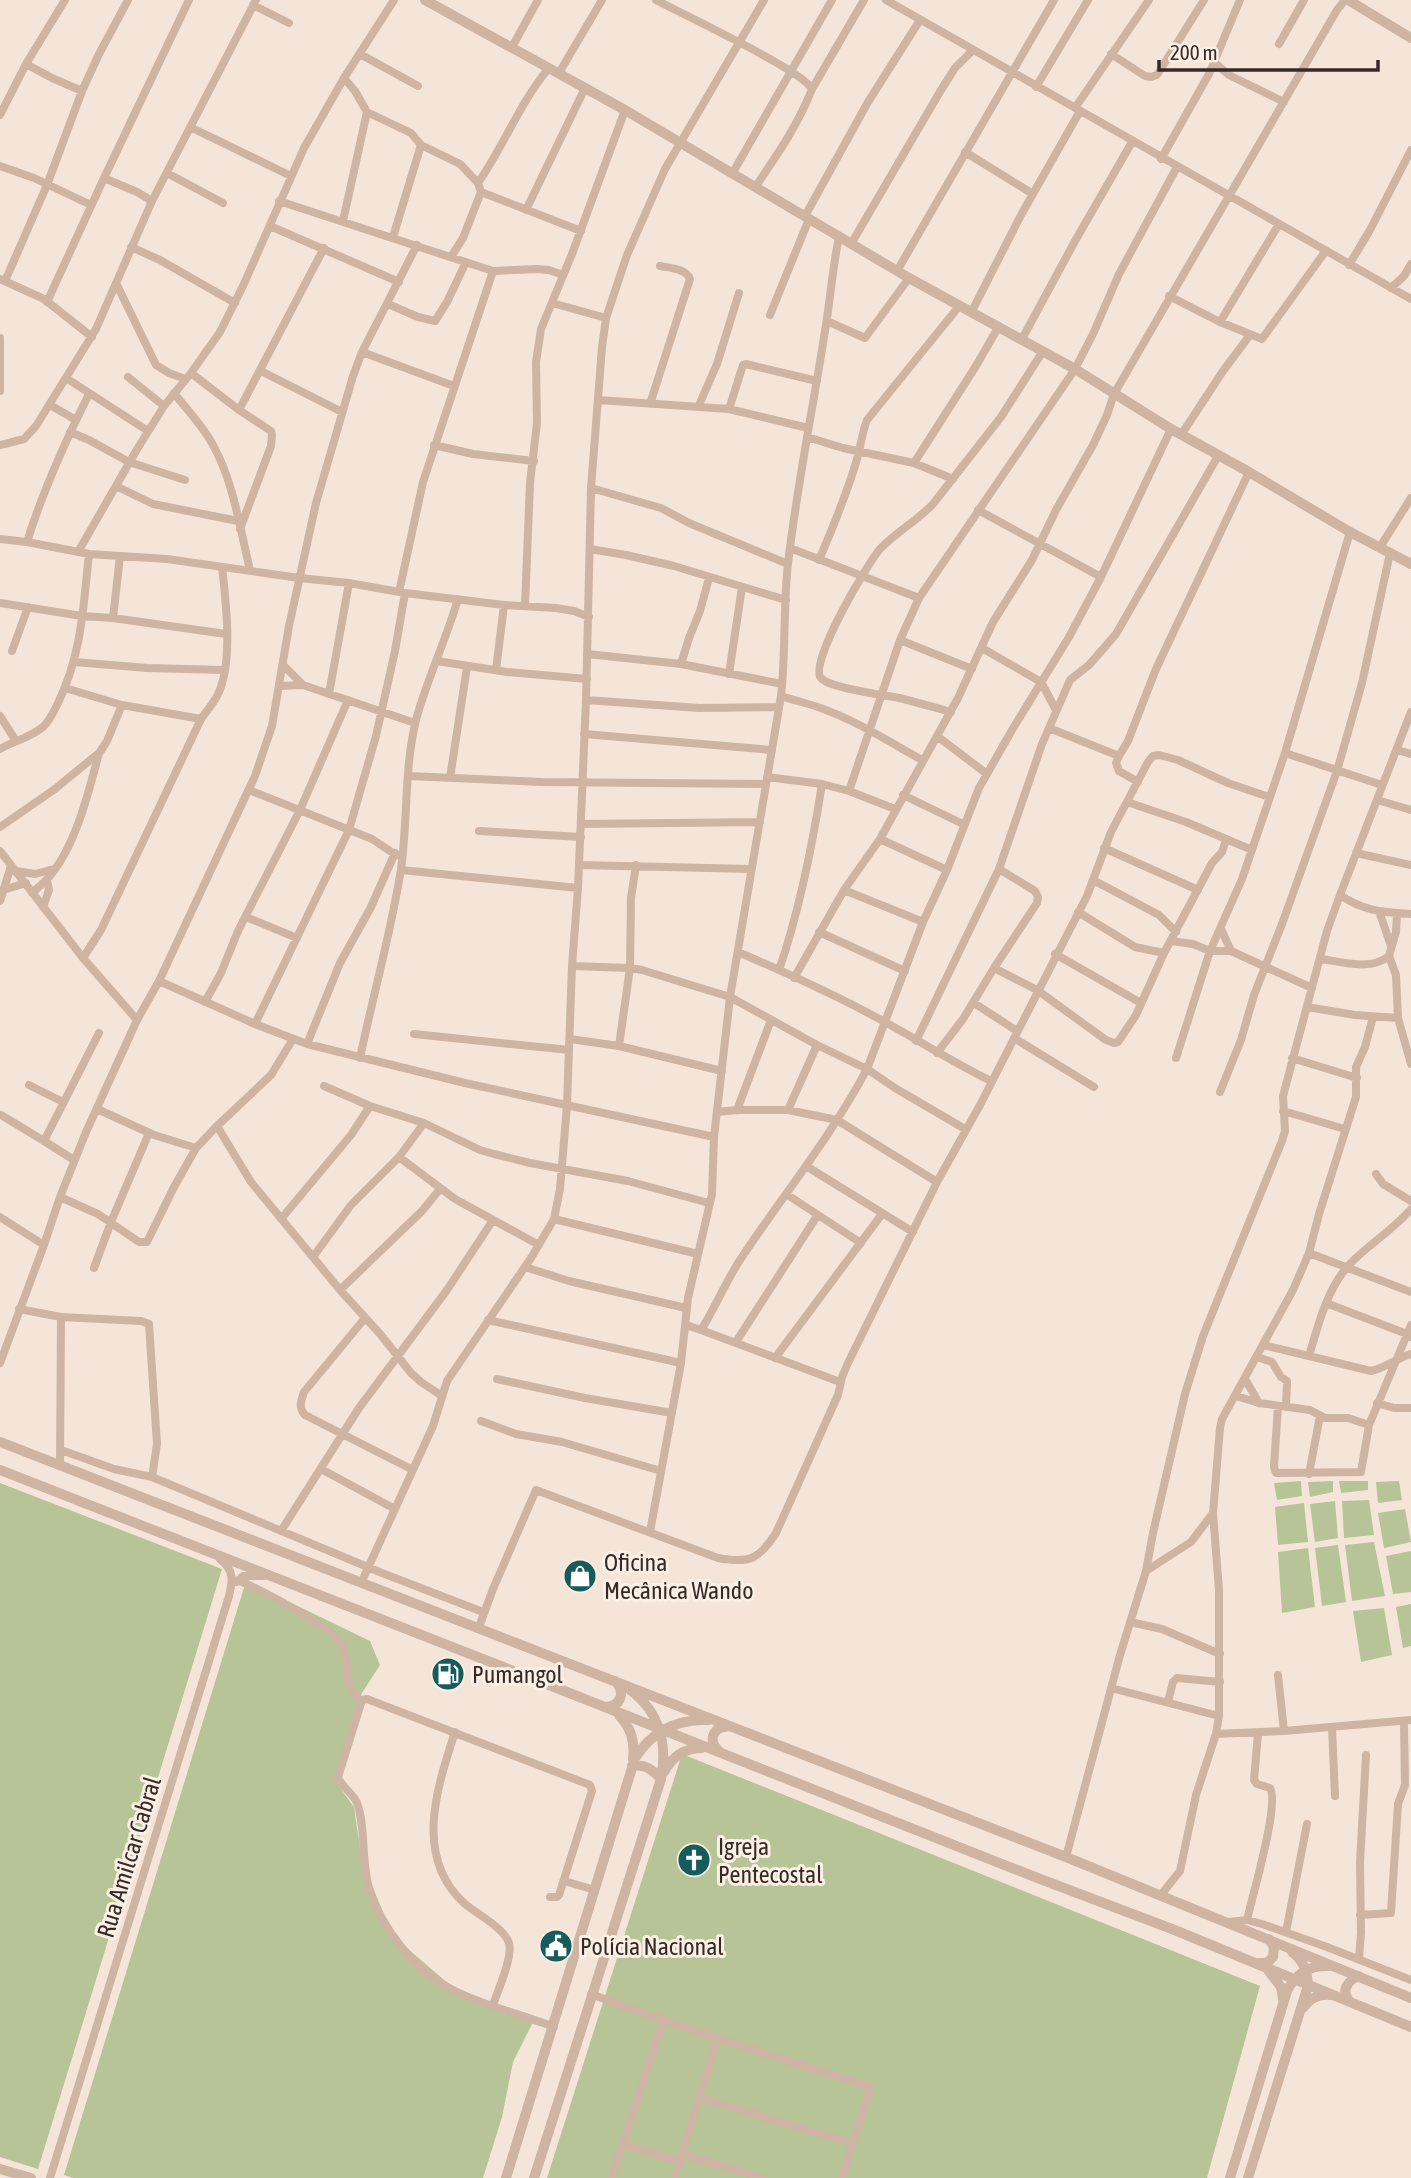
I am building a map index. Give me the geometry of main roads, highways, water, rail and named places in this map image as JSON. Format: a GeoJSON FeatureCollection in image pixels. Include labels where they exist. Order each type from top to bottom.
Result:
{"type":"FeatureCollection","features":[{"type":"Feature","properties":{"kind":"place","name":"Oficina Mecânica Wando"},"geometry":{"type":"Point","coordinates":[580,1576]}},
{"type":"Feature","properties":{"kind":"place","name":"Pumangol"},"geometry":{"type":"Point","coordinates":[448,1674]}},
{"type":"Feature","properties":{"kind":"place","name":"Igreja Pentecostal"},"geometry":{"type":"Point","coordinates":[694,1860]}},
{"type":"Feature","properties":{"kind":"place","name":"Polícia Nacional"},"geometry":{"type":"Point","coordinates":[556,1946]}}]}
